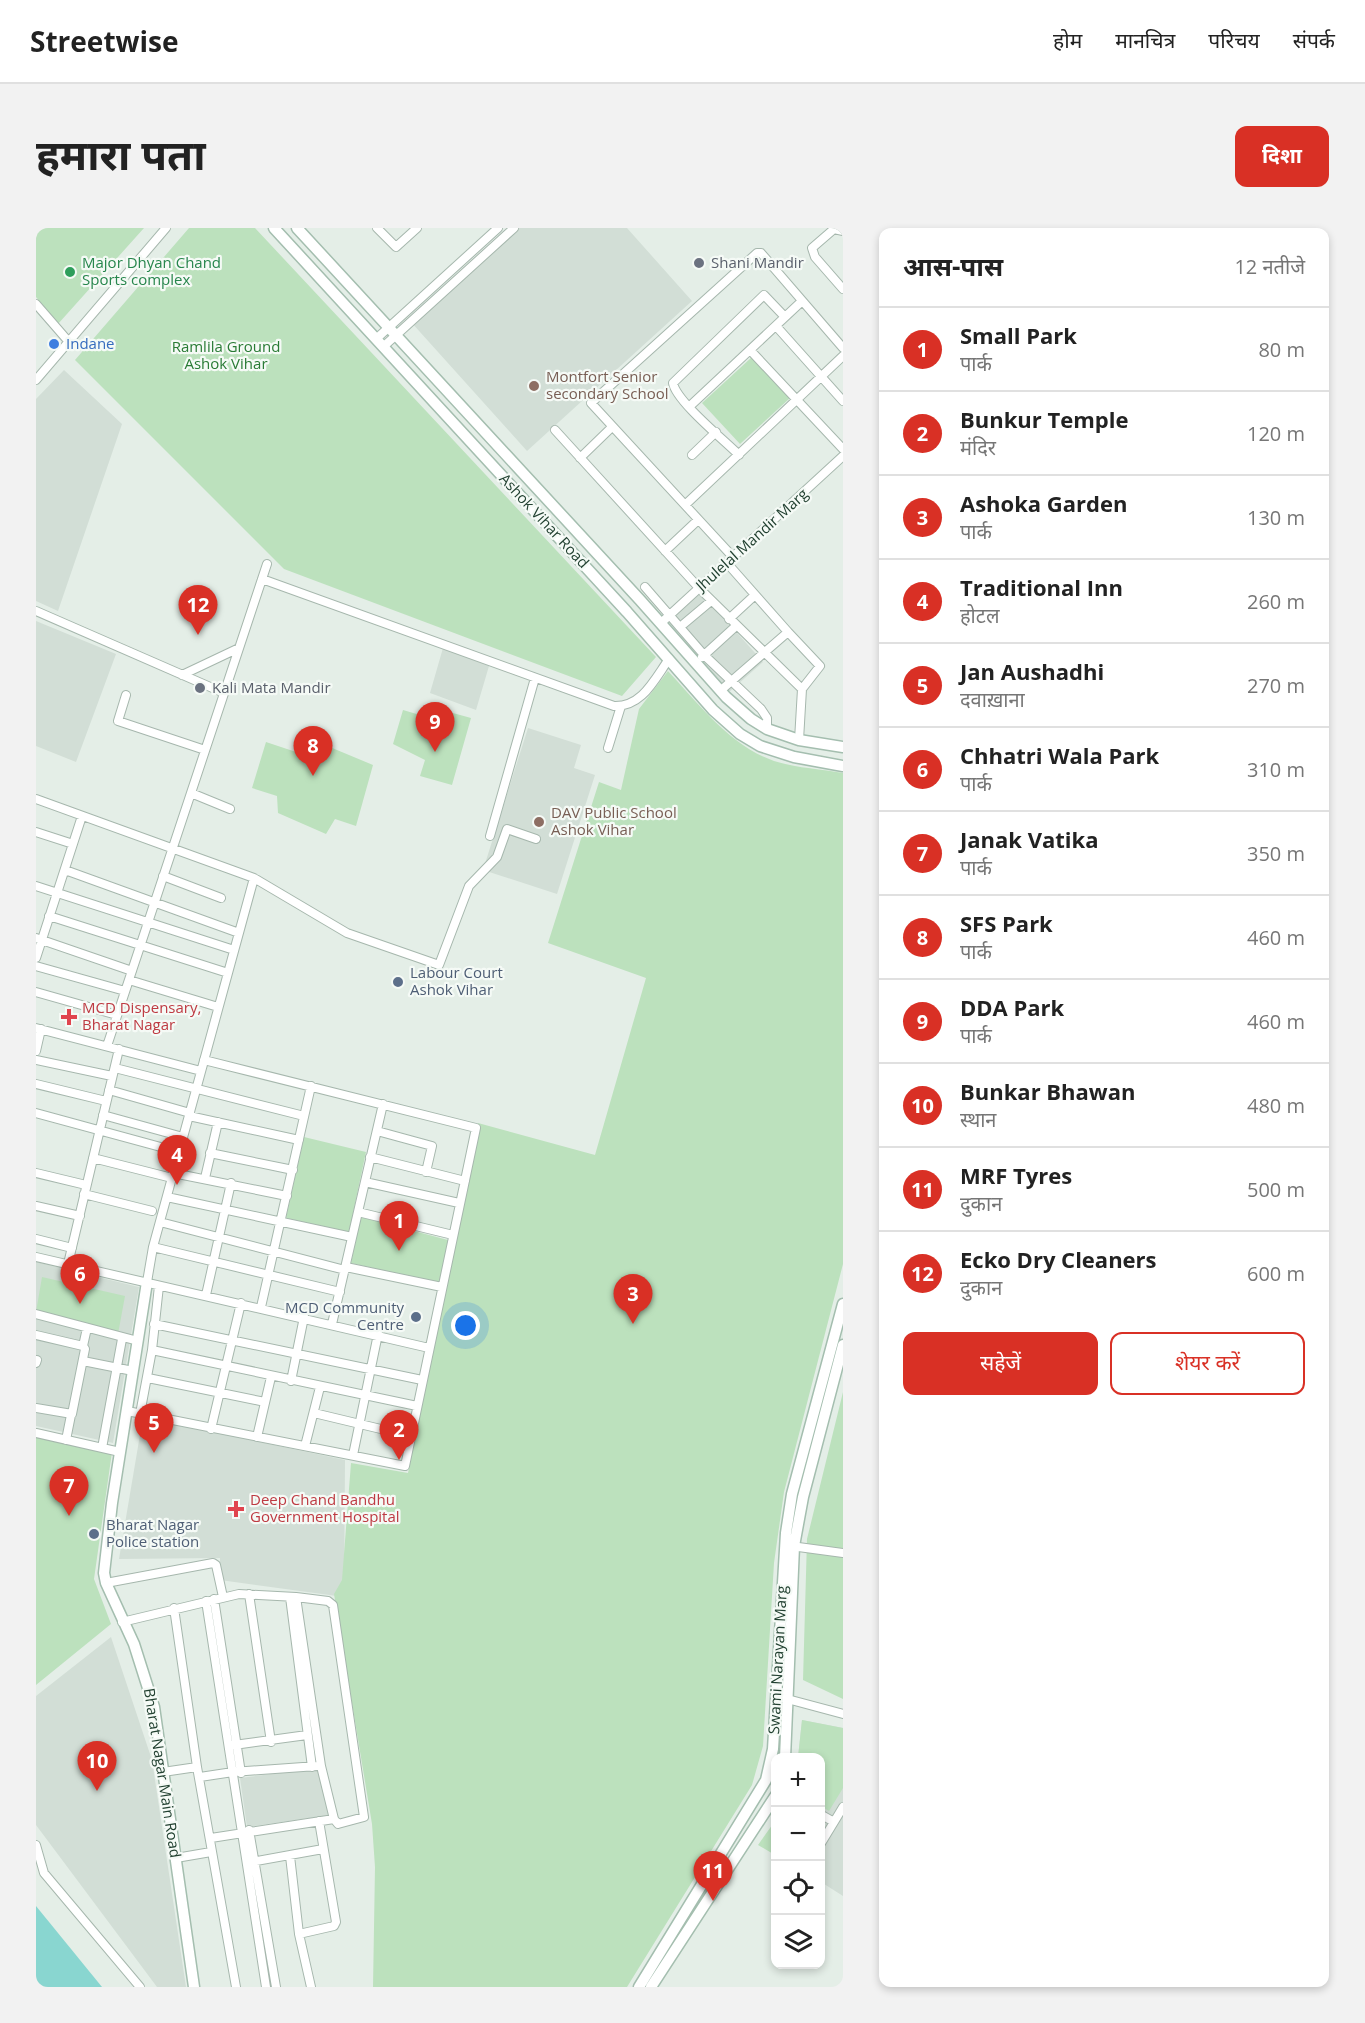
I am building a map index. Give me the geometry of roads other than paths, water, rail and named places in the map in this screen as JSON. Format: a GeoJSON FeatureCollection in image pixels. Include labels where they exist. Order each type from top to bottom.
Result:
{"type":"FeatureCollection","features":[{"type":"Feature","properties":{"kind":"main road","name":"Ashok Vihar Road"},"geometry":{"type":"LineString","coordinates":[[274,228],[669,659],[713,710],[740,734],[760,746],[794,757],[843,766]]}},
{"type":"Feature","properties":{"kind":"main road","name":"Ashok Vihar Road"},"geometry":{"type":"LineString","coordinates":[[297,228],[665,619],[700,659],[720,691],[751,719],[767,729],[799,740],[843,747]]}},
{"type":"Feature","properties":{"kind":"main road","name":"Bharat Nagar Main Road"},"geometry":{"type":"LineString","coordinates":[[147,1282],[112,1503],[106,1583],[145,1673],[154,1707],[194,1987]]}},
{"type":"Feature","properties":{"kind":"main road","name":"Swami Narayan Marg"},"geometry":{"type":"LineString","coordinates":[[651,1987],[659,1965],[766,1780],[773,1749],[792,1494],[843,1304]]}},
{"type":"Feature","properties":{"kind":"main road","name":"Swami Narayan Marg"},"geometry":{"type":"LineString","coordinates":[[785,1753],[789,1546],[843,1346]]}},
{"type":"Feature","properties":{"kind":"main road","name":"Swami Narayan Marg"},"geometry":{"type":"LineString","coordinates":[[639,1987],[659,1965],[771,1803]]}},
{"type":"Feature","properties":{"kind":"street"},"geometry":{"type":"LineString","coordinates":[[36,380],[166,228]]}},
{"type":"Feature","properties":{"kind":"street"},"geometry":{"type":"LineString","coordinates":[[378,228],[396,248],[417,228]]}},
{"type":"Feature","properties":{"kind":"street"},"geometry":{"type":"LineString","coordinates":[[380,343],[498,228]]}},
{"type":"Feature","properties":{"kind":"street"},"geometry":{"type":"LineString","coordinates":[[393,331],[514,228]]}},
{"type":"Feature","properties":{"kind":"street"},"geometry":{"type":"LineString","coordinates":[[843,231],[834,229],[812,249],[815,257],[843,289]]}},
{"type":"Feature","properties":{"kind":"street"},"geometry":{"type":"LineString","coordinates":[[799,740],[802,689],[820,666],[755,595],[685,505],[592,406],[593,401],[754,254],[760,253],[843,348]]}},
{"type":"Feature","properties":{"kind":"street"},"geometry":{"type":"LineString","coordinates":[[739,455],[690,406],[675,389],[673,383],[764,295],[785,317]]}},
{"type":"Feature","properties":{"kind":"street"},"geometry":{"type":"LineString","coordinates":[[690,406],[801,302]]}},
{"type":"Feature","properties":{"kind":"street"},"geometry":{"type":"LineString","coordinates":[[36,304],[69,342]]}},
{"type":"Feature","properties":{"kind":"street"},"geometry":{"type":"LineString","coordinates":[[776,326],[843,401]]}},
{"type":"Feature","properties":{"kind":"street"},"geometry":{"type":"LineString","coordinates":[[750,350],[843,449]]}},
{"type":"Feature","properties":{"kind":"street"},"geometry":{"type":"LineString","coordinates":[[685,505],[843,356]]}},
{"type":"Feature","properties":{"kind":"street"},"geometry":{"type":"LineString","coordinates":[[580,458],[612,428]]}},
{"type":"Feature","properties":{"kind":"street"},"geometry":{"type":"LineString","coordinates":[[555,430],[711,601],[802,689]]}},
{"type":"Feature","properties":{"kind":"street"},"geometry":{"type":"LineString","coordinates":[[692,455],[716,432]]}},
{"type":"Feature","properties":{"kind":"street","name":"Jhulelal Mandir Marg"},"geometry":{"type":"LineString","coordinates":[[665,619],[843,456]]}},
{"type":"Feature","properties":{"kind":"street"},"geometry":{"type":"LineString","coordinates":[[665,551],[698,520]]}},
{"type":"Feature","properties":{"kind":"street"},"geometry":{"type":"LineString","coordinates":[[107,1046],[267,564]]}},
{"type":"Feature","properties":{"kind":"street"},"geometry":{"type":"LineString","coordinates":[[262,579],[536,678],[621,706],[629,705],[642,696],[669,659]]}},
{"type":"Feature","properties":{"kind":"street"},"geometry":{"type":"LineString","coordinates":[[645,587],[665,619],[680,627],[700,659],[761,709],[767,718],[767,729]]}},
{"type":"Feature","properties":{"kind":"street"},"geometry":{"type":"LineString","coordinates":[[729,619],[755,595]]}},
{"type":"Feature","properties":{"kind":"street"},"geometry":{"type":"LineString","coordinates":[[680,627],[711,601]]}},
{"type":"Feature","properties":{"kind":"street"},"geometry":{"type":"LineString","coordinates":[[36,611],[224,693]]}},
{"type":"Feature","properties":{"kind":"street"},"geometry":{"type":"LineString","coordinates":[[700,659],[736,626]]}},
{"type":"Feature","properties":{"kind":"street"},"geometry":{"type":"LineString","coordinates":[[720,691],[788,632]]}},
{"type":"Feature","properties":{"kind":"street"},"geometry":{"type":"LineString","coordinates":[[182,675],[239,648]]}},
{"type":"Feature","properties":{"kind":"street"},"geometry":{"type":"LineString","coordinates":[[490,836],[536,678]]}},
{"type":"Feature","properties":{"kind":"street"},"geometry":{"type":"LineString","coordinates":[[126,695],[118,721],[205,750]]}},
{"type":"Feature","properties":{"kind":"street"},"geometry":{"type":"LineString","coordinates":[[608,748],[621,706]]}},
{"type":"Feature","properties":{"kind":"street"},"geometry":{"type":"LineString","coordinates":[[191,793],[230,809]]}},
{"type":"Feature","properties":{"kind":"street"},"geometry":{"type":"LineString","coordinates":[[36,798],[254,879],[347,933],[440,965],[469,886],[497,857],[507,829],[536,839]]}},
{"type":"Feature","properties":{"kind":"street"},"geometry":{"type":"LineString","coordinates":[[36,958],[39,939],[49,916],[82,816]]}},
{"type":"Feature","properties":{"kind":"street"},"geometry":{"type":"LineString","coordinates":[[36,832],[73,844]]}},
{"type":"Feature","properties":{"kind":"street"},"geometry":{"type":"LineString","coordinates":[[65,870],[239,933]]}},
{"type":"Feature","properties":{"kind":"street"},"geometry":{"type":"LineString","coordinates":[[163,876],[221,898]]}},
{"type":"Feature","properties":{"kind":"street"},"geometry":{"type":"LineString","coordinates":[[147,1282],[153,1247],[254,879]]}},
{"type":"Feature","properties":{"kind":"street"},"geometry":{"type":"LineString","coordinates":[[36,886],[234,950]]}},
{"type":"Feature","properties":{"kind":"street"},"geometry":{"type":"LineString","coordinates":[[49,916],[228,973]]}},
{"type":"Feature","properties":{"kind":"street"},"geometry":{"type":"LineString","coordinates":[[39,939],[132,971]]}},
{"type":"Feature","properties":{"kind":"street"},"geometry":{"type":"LineString","coordinates":[[36,966],[125,992]]}},
{"type":"Feature","properties":{"kind":"street"},"geometry":{"type":"LineString","coordinates":[[129,980],[219,1007]]}},
{"type":"Feature","properties":{"kind":"street"},"geometry":{"type":"LineString","coordinates":[[36,992],[117,1015]]}},
{"type":"Feature","properties":{"kind":"street"},"geometry":{"type":"LineString","coordinates":[[36,1046],[39,1028],[201,1071]]}},
{"type":"Feature","properties":{"kind":"street"},"geometry":{"type":"LineString","coordinates":[[68,1264],[119,1049]]}},
{"type":"Feature","properties":{"kind":"street"},"geometry":{"type":"LineString","coordinates":[[36,1060],[114,1072],[196,1089],[304,1116]]}},
{"type":"Feature","properties":{"kind":"street"},"geometry":{"type":"LineString","coordinates":[[126,1411],[353,1455],[403,1467],[417,1406],[476,1128],[204,1060]]}},
{"type":"Feature","properties":{"kind":"street"},"geometry":{"type":"LineString","coordinates":[[36,1084],[106,1101]]}},
{"type":"Feature","properties":{"kind":"street"},"geometry":{"type":"LineString","coordinates":[[261,1308],[311,1086]]}},
{"type":"Feature","properties":{"kind":"street"},"geometry":{"type":"LineString","coordinates":[[109,1090],[218,1122],[299,1140]]}},
{"type":"Feature","properties":{"kind":"street"},"geometry":{"type":"LineString","coordinates":[[332,1324],[383,1104]]}},
{"type":"Feature","properties":{"kind":"street"},"geometry":{"type":"LineString","coordinates":[[36,1113],[179,1152]]}},
{"type":"Feature","properties":{"kind":"street"},"geometry":{"type":"LineString","coordinates":[[103,1115],[183,1137]]}},
{"type":"Feature","properties":{"kind":"street"},"geometry":{"type":"LineString","coordinates":[[205,1178],[218,1122]]}},
{"type":"Feature","properties":{"kind":"street"},"geometry":{"type":"LineString","coordinates":[[376,1131],[432,1146],[426,1172]]}},
{"type":"Feature","properties":{"kind":"street"},"geometry":{"type":"LineString","coordinates":[[210,1153],[293,1170]]}},
{"type":"Feature","properties":{"kind":"street"},"geometry":{"type":"LineString","coordinates":[[370,1157],[465,1181]]}},
{"type":"Feature","properties":{"kind":"street"},"geometry":{"type":"LineString","coordinates":[[93,1158],[173,1175],[205,1178],[287,1196]]}},
{"type":"Feature","properties":{"kind":"street"},"geometry":{"type":"LineString","coordinates":[[36,1173],[152,1211]]}},
{"type":"Feature","properties":{"kind":"street"},"geometry":{"type":"LineString","coordinates":[[365,1182],[459,1203]]}},
{"type":"Feature","properties":{"kind":"street"},"geometry":{"type":"LineString","coordinates":[[206,1295],[231,1184]]}},
{"type":"Feature","properties":{"kind":"street"},"geometry":{"type":"LineString","coordinates":[[167,1197],[352,1237]]}},
{"type":"Feature","properties":{"kind":"street"},"geometry":{"type":"LineString","coordinates":[[36,1206],[80,1216]]}},
{"type":"Feature","properties":{"kind":"street"},"geometry":{"type":"LineString","coordinates":[[358,1212],[453,1235]]}},
{"type":"Feature","properties":{"kind":"street"},"geometry":{"type":"LineString","coordinates":[[160,1222],[218,1235],[274,1252],[442,1287]]}},
{"type":"Feature","properties":{"kind":"street"},"geometry":{"type":"LineString","coordinates":[[36,1239],[72,1248]]}},
{"type":"Feature","properties":{"kind":"street"},"geometry":{"type":"LineString","coordinates":[[153,1247],[340,1292]]}},
{"type":"Feature","properties":{"kind":"street"},"geometry":{"type":"LineString","coordinates":[[36,1257],[378,1334],[429,1348]]}},
{"type":"Feature","properties":{"kind":"street"},"geometry":{"type":"LineString","coordinates":[[140,1414],[153,1350],[159,1286]]}},
{"type":"Feature","properties":{"kind":"street"},"geometry":{"type":"LineString","coordinates":[[211,1429],[241,1303]]}},
{"type":"Feature","properties":{"kind":"street"},"geometry":{"type":"LineString","coordinates":[[36,1314],[113,1333],[122,1339],[138,1341]]}},
{"type":"Feature","properties":{"kind":"street"},"geometry":{"type":"LineString","coordinates":[[291,1381],[304,1317]]}},
{"type":"Feature","properties":{"kind":"street"},"geometry":{"type":"LineString","coordinates":[[154,1324],[422,1380]]}},
{"type":"Feature","properties":{"kind":"street"},"geometry":{"type":"LineString","coordinates":[[66,1440],[87,1328]]}},
{"type":"Feature","properties":{"kind":"street"},"geometry":{"type":"LineString","coordinates":[[353,1455],[378,1334]]}},
{"type":"Feature","properties":{"kind":"street"},"geometry":{"type":"LineString","coordinates":[[36,1335],[83,1346]]}},
{"type":"Feature","properties":{"kind":"street"},"geometry":{"type":"LineString","coordinates":[[102,1448],[122,1339]]}},
{"type":"Feature","properties":{"kind":"street"},"geometry":{"type":"LineString","coordinates":[[153,1350],[271,1377],[417,1406]]}},
{"type":"Feature","properties":{"kind":"street"},"geometry":{"type":"LineString","coordinates":[[82,1361],[133,1371]]}},
{"type":"Feature","properties":{"kind":"street"},"geometry":{"type":"LineString","coordinates":[[257,1437],[271,1377]]}},
{"type":"Feature","properties":{"kind":"street"},"geometry":{"type":"LineString","coordinates":[[148,1378],[265,1401]]}},
{"type":"Feature","properties":{"kind":"street"},"geometry":{"type":"LineString","coordinates":[[305,1446],[320,1387]]}},
{"type":"Feature","properties":{"kind":"street"},"geometry":{"type":"LineString","coordinates":[[36,1408],[70,1415]]}},
{"type":"Feature","properties":{"kind":"street"},"geometry":{"type":"LineString","coordinates":[[314,1413],[410,1436]]}},
{"type":"Feature","properties":{"kind":"street"},"geometry":{"type":"LineString","coordinates":[[36,1433],[120,1452]]}},
{"type":"Feature","properties":{"kind":"street"},"geometry":{"type":"LineString","coordinates":[[789,1546],[843,1553]]}},
{"type":"Feature","properties":{"kind":"street"},"geometry":{"type":"LineString","coordinates":[[106,1583],[213,1563],[216,1565],[223,1597]]}},
{"type":"Feature","properties":{"kind":"street"},"geometry":{"type":"LineString","coordinates":[[249,1594],[271,1742]]}},
{"type":"Feature","properties":{"kind":"street"},"geometry":{"type":"LineString","coordinates":[[122,1622],[223,1597],[249,1594],[293,1597],[328,1601],[333,1605],[364,1815],[362,1819],[338,1824],[334,1819],[321,1766],[293,1597]]}},
{"type":"Feature","properties":{"kind":"street"},"geometry":{"type":"LineString","coordinates":[[293,1597],[312,1767]]}},
{"type":"Feature","properties":{"kind":"street"},"geometry":{"type":"LineString","coordinates":[[210,1600],[239,1744],[237,1772]]}},
{"type":"Feature","properties":{"kind":"street"},"geometry":{"type":"LineString","coordinates":[[210,1600],[229,1745],[237,1772],[251,1862],[276,1987]]}},
{"type":"Feature","properties":{"kind":"street"},"geometry":{"type":"LineString","coordinates":[[174,1608],[197,1767],[236,1987]]}},
{"type":"Feature","properties":{"kind":"street"},"geometry":{"type":"LineString","coordinates":[[776,1696],[843,1714]]}},
{"type":"Feature","properties":{"kind":"street"},"geometry":{"type":"LineString","coordinates":[[229,1745],[271,1742],[307,1735]]}},
{"type":"Feature","properties":{"kind":"street"},"geometry":{"type":"LineString","coordinates":[[200,1777],[321,1766]]}},
{"type":"Feature","properties":{"kind":"street"},"geometry":{"type":"LineString","coordinates":[[163,1772],[197,1767]]}},
{"type":"Feature","properties":{"kind":"street"},"geometry":{"type":"LineString","coordinates":[[825,1837],[843,1807]]}},
{"type":"Feature","properties":{"kind":"street"},"geometry":{"type":"LineString","coordinates":[[825,1817],[834,1822]]}},
{"type":"Feature","properties":{"kind":"street"},"geometry":{"type":"LineString","coordinates":[[211,1838],[334,1819]]}},
{"type":"Feature","properties":{"kind":"street"},"geometry":{"type":"LineString","coordinates":[[299,1935],[335,1924],[319,1821]]}},
{"type":"Feature","properties":{"kind":"street"},"geometry":{"type":"LineString","coordinates":[[36,1845],[38,1867],[140,1987]]}},
{"type":"Feature","properties":{"kind":"street"},"geometry":{"type":"LineString","coordinates":[[251,1862],[323,1849]]}},
{"type":"Feature","properties":{"kind":"street"},"geometry":{"type":"LineString","coordinates":[[176,1858],[211,1852]]}},
{"type":"Feature","properties":{"kind":"street"},"geometry":{"type":"LineString","coordinates":[[290,1856],[299,1935],[311,1987]]}},
{"type":"Feature","properties":{"kind":"street"},"geometry":{"type":"LineString","coordinates":[[251,1862],[266,1987]]}},
{"type":"Feature","properties":{"kind":"water"},"geometry":{"type":"Polygon","coordinates":[[[36,1906],[102,1987],[36,1987],[36,1906]]]}},
{"type":"Feature","properties":{"kind":"place","name":"Shani Mandir"},"geometry":{"type":"Point","coordinates":[699,263]}},
{"type":"Feature","properties":{"kind":"place","name":"Major Dhyan Chand Sports complex"},"geometry":{"type":"Point","coordinates":[70,272]}},
{"type":"Feature","properties":{"kind":"place","name":"Indane"},"geometry":{"type":"Point","coordinates":[54,344]}},
{"type":"Feature","properties":{"kind":"place","name":"Montfort Senior secondary School"},"geometry":{"type":"Point","coordinates":[534,386]}},
{"type":"Feature","properties":{"kind":"place","name":"Ecko Dry Cleaners"},"geometry":{"type":"Point","coordinates":[198,635]}},
{"type":"Feature","properties":{"kind":"place","name":"Kali Mata Mandir"},"geometry":{"type":"Point","coordinates":[200,688]}},
{"type":"Feature","properties":{"kind":"place","name":"DDA Park"},"geometry":{"type":"Point","coordinates":[435,752]}},
{"type":"Feature","properties":{"kind":"place","name":"SFS Park"},"geometry":{"type":"Point","coordinates":[313,776]}},
{"type":"Feature","properties":{"kind":"place","name":"DAV Public School Ashok Vihar"},"geometry":{"type":"Point","coordinates":[539,822]}},
{"type":"Feature","properties":{"kind":"place","name":"Labour Court Ashok Vihar"},"geometry":{"type":"Point","coordinates":[398,982]}},
{"type":"Feature","properties":{"kind":"place","name":"MCD Dispensary, Bharat Nagar"},"geometry":{"type":"Point","coordinates":[69,1017]}},
{"type":"Feature","properties":{"kind":"place","name":"Traditional Inn"},"geometry":{"type":"Point","coordinates":[177,1185]}},
{"type":"Feature","properties":{"kind":"place","name":"Small Park"},"geometry":{"type":"Point","coordinates":[399,1251]}},
{"type":"Feature","properties":{"kind":"place","name":"Chhatri Wala Park"},"geometry":{"type":"Point","coordinates":[80,1304]}},
{"type":"Feature","properties":{"kind":"place","name":"MCD Community Centre"},"geometry":{"type":"Point","coordinates":[416,1317]}},
{"type":"Feature","properties":{"kind":"place","name":"Ashoka Garden"},"geometry":{"type":"Point","coordinates":[633,1324]}},
{"type":"Feature","properties":{"kind":"place","name":"Jan Aushadhi"},"geometry":{"type":"Point","coordinates":[154,1453]}},
{"type":"Feature","properties":{"kind":"place","name":"Bunkur Temple"},"geometry":{"type":"Point","coordinates":[399,1460]}},
{"type":"Feature","properties":{"kind":"place","name":"Deep Chand Bandhu Government Hospital"},"geometry":{"type":"Point","coordinates":[236,1509]}},
{"type":"Feature","properties":{"kind":"place","name":"Janak Vatika"},"geometry":{"type":"Point","coordinates":[69,1516]}},
{"type":"Feature","properties":{"kind":"place","name":"Bharat Nagar Police station"},"geometry":{"type":"Point","coordinates":[94,1534]}},
{"type":"Feature","properties":{"kind":"place","name":"Bunkar Bhawan"},"geometry":{"type":"Point","coordinates":[97,1791]}},
{"type":"Feature","properties":{"kind":"place","name":"MRF Tyres"},"geometry":{"type":"Point","coordinates":[713,1901]}},
{"type":"Feature","properties":{"kind":"park label","name":"Ramlila Ground Ashok Vihar"},"geometry":{"type":"Point","coordinates":[226,356]}}]}
